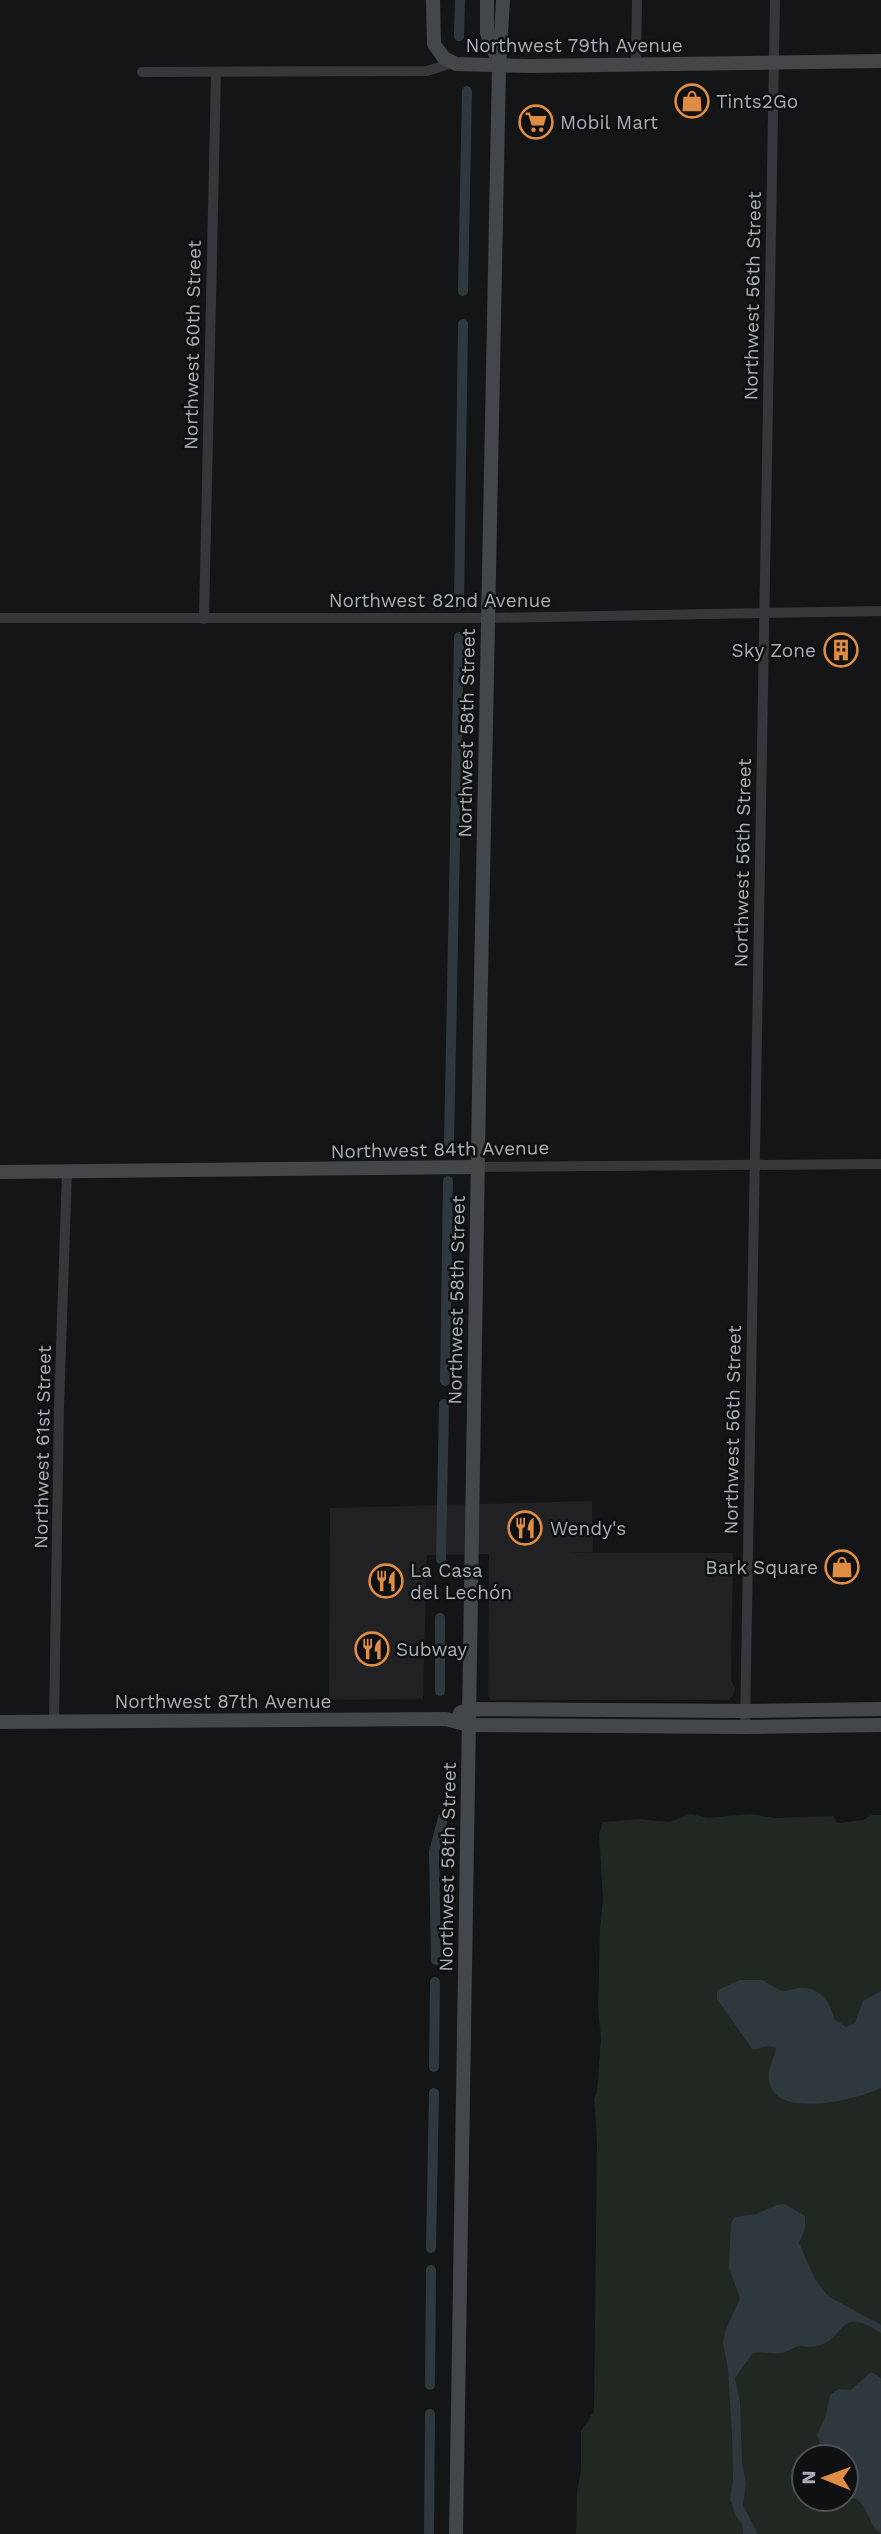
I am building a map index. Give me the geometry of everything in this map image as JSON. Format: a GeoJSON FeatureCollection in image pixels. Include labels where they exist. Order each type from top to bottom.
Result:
{"type":"FeatureCollection","features":[{"type":"Feature","properties":{"kind":"main road"},"geometry":{"type":"LineString","coordinates":[[433,0],[434,44],[440,54],[452,63]]}},
{"type":"Feature","properties":{"kind":"main road","name":"Northwest 58th Street"},"geometry":{"type":"LineString","coordinates":[[487,0],[487,33],[499,66]]}},
{"type":"Feature","properties":{"kind":"main road","name":"Northwest 58th Street"},"geometry":{"type":"LineString","coordinates":[[456,2534],[487,618],[499,66],[503,0]]}},
{"type":"Feature","properties":{"kind":"main road","name":"Northwest 79th Avenue"},"geometry":{"type":"LineString","coordinates":[[452,63],[499,66],[881,61]]}},
{"type":"Feature","properties":{"kind":"main road","name":"Northwest 84th Avenue"},"geometry":{"type":"LineString","coordinates":[[0,1172],[477,1167]]}},
{"type":"Feature","properties":{"kind":"main road","name":"Northwest 87th Avenue"},"geometry":{"type":"LineString","coordinates":[[446,1719],[469,1709],[881,1709]]}},
{"type":"Feature","properties":{"kind":"main road","name":"Northwest 87th Avenue"},"geometry":{"type":"LineString","coordinates":[[0,1722],[446,1719],[468,1725],[881,1725]]}},
{"type":"Feature","properties":{"kind":"street"},"geometry":{"type":"LineString","coordinates":[[636,64],[637,0]]}},
{"type":"Feature","properties":{"kind":"street","name":"Northwest 56th Street"},"geometry":{"type":"LineString","coordinates":[[745,1727],[775,0]]}},
{"type":"Feature","properties":{"kind":"street","name":"Northwest 79th Avenue"},"geometry":{"type":"LineString","coordinates":[[142,72],[427,71],[452,63]]}},
{"type":"Feature","properties":{"kind":"street","name":"Northwest 60th Street"},"geometry":{"type":"LineString","coordinates":[[204,619],[216,72]]}},
{"type":"Feature","properties":{"kind":"street","name":"Northwest 82nd Avenue"},"geometry":{"type":"LineString","coordinates":[[0,618],[487,618],[881,611]]}},
{"type":"Feature","properties":{"kind":"street","name":"Northwest 84th Avenue"},"geometry":{"type":"LineString","coordinates":[[477,1167],[881,1164]]}},
{"type":"Feature","properties":{"kind":"street","name":"Northwest 61st Street"},"geometry":{"type":"LineString","coordinates":[[54,1722],[66,1172]]}},
{"type":"Feature","properties":{"kind":"shaded area"},"geometry":{"type":"Polygon","coordinates":[[[592,1501],[593,1552],[569,1553],[733,1553],[731,1681],[735,1688],[733,1696],[728,1700],[491,1700],[488,1695],[489,1554],[427,1555],[423,1699],[329,1700],[330,1508],[592,1501]]]}},
{"type":"Feature","properties":{"kind":"shaded area"},"geometry":{"type":"Polygon","coordinates":[[[691,1814],[708,1818],[751,1814],[774,1818],[833,1816],[838,1823],[881,1815],[881,2534],[576,2534],[581,2431],[594,2411],[597,2142],[594,2098],[597,2093],[601,2037],[598,2010],[603,1899],[599,1834],[603,1822],[639,1819],[669,1822],[691,1814]]]}},
{"type":"Feature","properties":{"kind":"shaded area"},"geometry":{"type":"Polygon","coordinates":[[[739,1980],[762,1980],[782,1991],[802,1988],[816,1991],[828,2003],[834,2019],[846,2027],[855,2023],[863,2001],[881,1991],[881,2088],[855,2097],[818,2104],[785,2100],[774,2093],[769,2076],[776,2048],[768,2046],[753,2050],[717,1999],[717,1991],[739,1980]]]}},
{"type":"Feature","properties":{"kind":"shaded area"},"geometry":{"type":"Polygon","coordinates":[[[785,2204],[805,2216],[805,2229],[799,2243],[815,2279],[828,2296],[881,2325],[881,2333],[867,2325],[849,2323],[827,2342],[817,2346],[800,2346],[783,2353],[753,2353],[735,2378],[740,2402],[742,2464],[746,2483],[743,2505],[758,2534],[743,2534],[742,2524],[730,2499],[733,2480],[732,2433],[728,2369],[723,2343],[740,2298],[729,2268],[731,2223],[735,2217],[756,2214],[785,2204]]]}},
{"type":"Feature","properties":{"kind":"shaded area"},"geometry":{"type":"Polygon","coordinates":[[[871,2372],[881,2378],[881,2534],[860,2502],[860,2443],[820,2443],[817,2435],[826,2415],[830,2395],[839,2389],[851,2390],[871,2372]]]}},
{"type":"Feature","properties":{"kind":"waterway"},"geometry":{"type":"LineString","coordinates":[[459,36],[460,0]]}},
{"type":"Feature","properties":{"kind":"waterway"},"geometry":{"type":"LineString","coordinates":[[463,291],[467,91]]}},
{"type":"Feature","properties":{"kind":"waterway"},"geometry":{"type":"LineString","coordinates":[[459,605],[463,324]]}},
{"type":"Feature","properties":{"kind":"waterway"},"geometry":{"type":"LineString","coordinates":[[449,1144],[459,637]]}},
{"type":"Feature","properties":{"kind":"waterway"},"geometry":{"type":"LineString","coordinates":[[445,1381],[448,1181]]}},
{"type":"Feature","properties":{"kind":"waterway"},"geometry":{"type":"LineString","coordinates":[[441,1559],[444,1404]]}},
{"type":"Feature","properties":{"kind":"waterway"},"geometry":{"type":"LineString","coordinates":[[440,1618],[440,1691]]}},
{"type":"Feature","properties":{"kind":"waterway"},"geometry":{"type":"LineString","coordinates":[[436,1960],[434,1852],[443,1818]]}},
{"type":"Feature","properties":{"kind":"waterway"},"geometry":{"type":"LineString","coordinates":[[434,2067],[435,1982]]}},
{"type":"Feature","properties":{"kind":"waterway"},"geometry":{"type":"LineString","coordinates":[[431,2248],[434,2093]]}},
{"type":"Feature","properties":{"kind":"waterway"},"geometry":{"type":"LineString","coordinates":[[430,2385],[431,2270]]}},
{"type":"Feature","properties":{"kind":"waterway"},"geometry":{"type":"LineString","coordinates":[[429,2534],[430,2414]]}},
{"type":"Feature","properties":{"kind":"place","name":"Tints2Go"},"geometry":{"type":"Point","coordinates":[692,101]}},
{"type":"Feature","properties":{"kind":"place","name":"Mobil Mart"},"geometry":{"type":"Point","coordinates":[536,122]}},
{"type":"Feature","properties":{"kind":"place","name":"Sky Zone"},"geometry":{"type":"Point","coordinates":[841,650]}},
{"type":"Feature","properties":{"kind":"place","name":"Wendy's"},"geometry":{"type":"Point","coordinates":[525,1528]}},
{"type":"Feature","properties":{"kind":"place","name":"Bark Square"},"geometry":{"type":"Point","coordinates":[842,1567]}},
{"type":"Feature","properties":{"kind":"place","name":"La Casa del Lechón"},"geometry":{"type":"Point","coordinates":[386,1581]}},
{"type":"Feature","properties":{"kind":"place","name":"Subway"},"geometry":{"type":"Point","coordinates":[372,1649]}}]}
